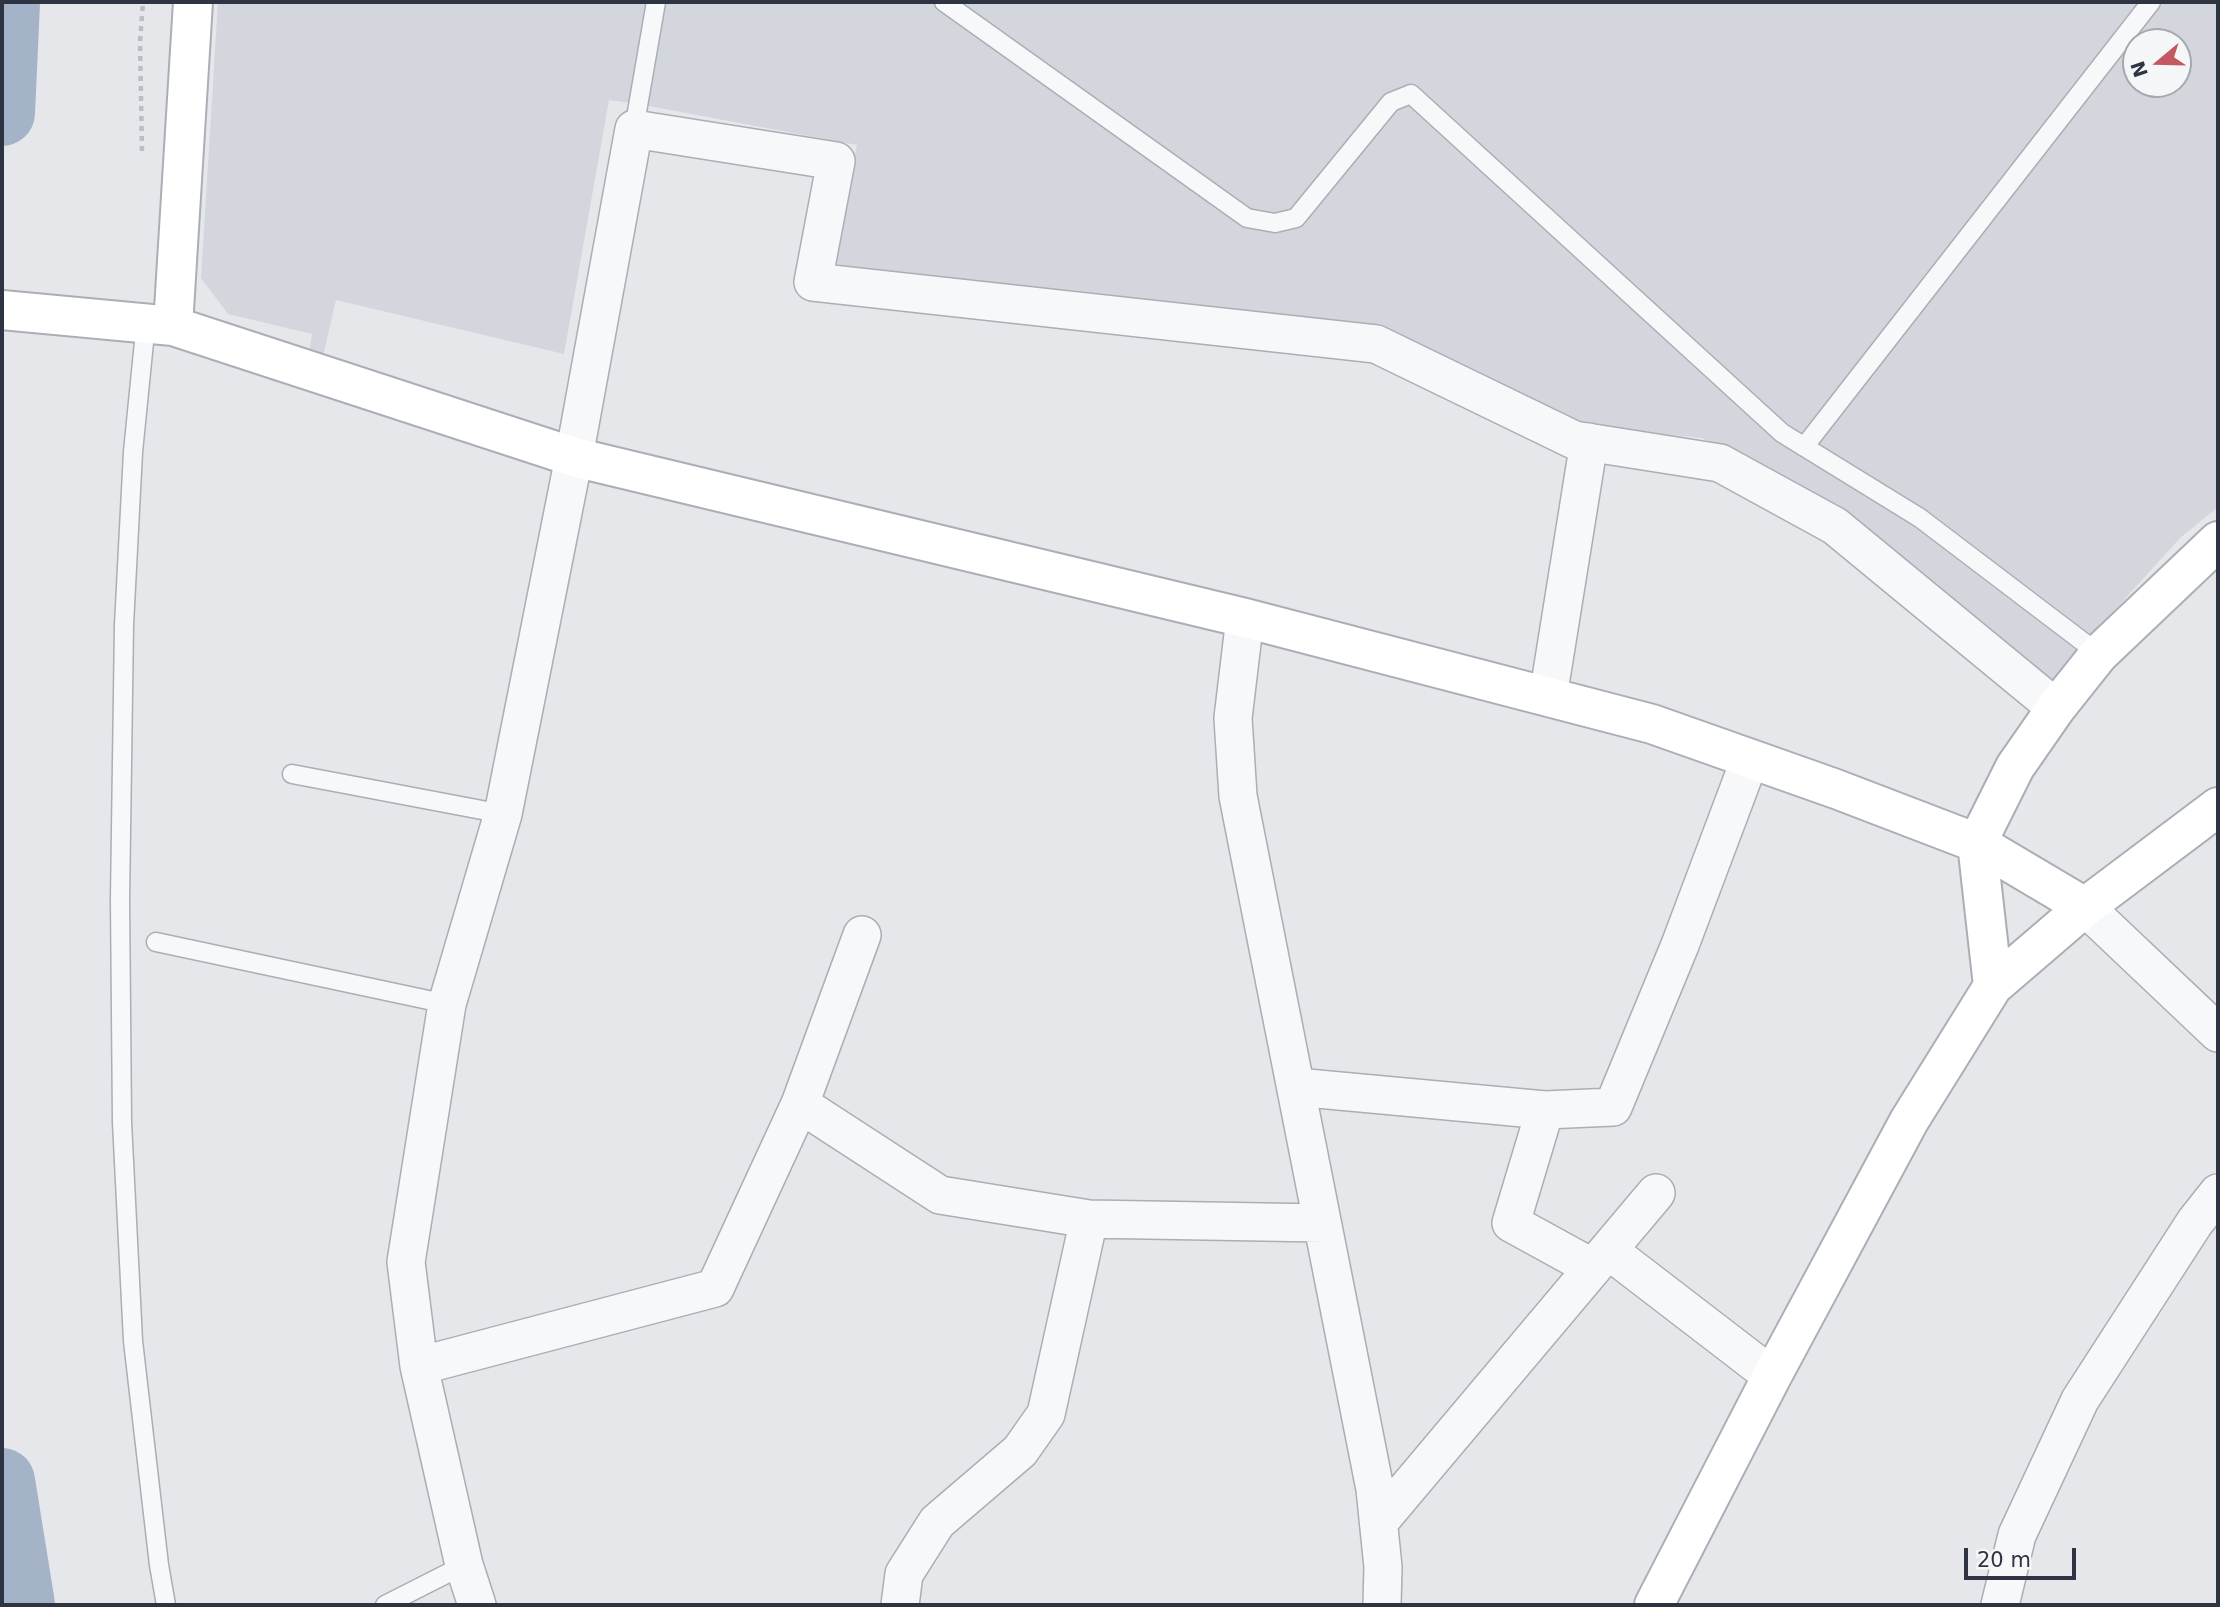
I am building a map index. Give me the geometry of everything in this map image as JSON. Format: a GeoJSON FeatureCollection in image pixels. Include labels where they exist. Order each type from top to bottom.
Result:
{"type":"FeatureCollection","features":[{"type":"Feature","properties":{"kind":"street"},"geometry":{"type":"LineString","coordinates":[[159,324],[193,2]]}},
{"type":"Feature","properties":{"kind":"street"},"geometry":{"type":"LineString","coordinates":[[477,1605],[464,1565],[419,1366],[406,1262],[447,1004],[503,814],[574,457],[634,129],[836,161],[813,282],[1376,344],[1574,440],[1720,463],[1835,526],[2056,708]]}},
{"type":"Feature","properties":{"kind":"street"},"geometry":{"type":"LineString","coordinates":[[2,310],[159,324],[574,457],[1245,618],[1652,724],[1977,842],[2084,907],[2218,1033]]}},
{"type":"Feature","properties":{"kind":"street"},"geometry":{"type":"LineString","coordinates":[[1548,697],[1589,442]]}},
{"type":"Feature","properties":{"kind":"street"},"geometry":{"type":"LineString","coordinates":[[1993,986],[1977,842],[2015,767],[2056,708],[2099,654],[2218,541]]}},
{"type":"Feature","properties":{"kind":"street"},"geometry":{"type":"LineString","coordinates":[[1245,618],[1233,718],[1238,796],[1375,1489],[1383,1567],[1382,1605]]}},
{"type":"Feature","properties":{"kind":"street"},"geometry":{"type":"LineString","coordinates":[[1296,1087],[1545,1110],[1613,1107],[1680,945],[1750,758]]}},
{"type":"Feature","properties":{"kind":"street"},"geometry":{"type":"LineString","coordinates":[[1654,1605],[1772,1376],[1909,1121],[1993,986],[2084,907],[2218,807]]}},
{"type":"Feature","properties":{"kind":"street"},"geometry":{"type":"LineString","coordinates":[[419,1366],[715,1288],[800,1104],[862,935]]}},
{"type":"Feature","properties":{"kind":"street"},"geometry":{"type":"LineString","coordinates":[[800,1104],[940,1195],[1089,1219],[1322,1223]]}},
{"type":"Feature","properties":{"kind":"street"},"geometry":{"type":"LineString","coordinates":[[1545,1110],[1511,1223],[1600,1259],[1772,1376]]}},
{"type":"Feature","properties":{"kind":"street"},"geometry":{"type":"LineString","coordinates":[[1379,1522],[1656,1193]]}},
{"type":"Feature","properties":{"kind":"street"},"geometry":{"type":"LineString","coordinates":[[2000,1605],[2017,1535],[2080,1400],[2195,1222],[2218,1193]]}},
{"type":"Feature","properties":{"kind":"street"},"geometry":{"type":"LineString","coordinates":[[900,1605],[904,1574],[937,1522],[1020,1451],[1046,1414],[1089,1219]]}},
{"type":"Feature","properties":{"kind":"lane"},"geometry":{"type":"LineString","coordinates":[[634,129],[656,2]]}},
{"type":"Feature","properties":{"kind":"lane"},"geometry":{"type":"LineString","coordinates":[[944,2],[1248,218],[1275,223],[1296,218],[1391,102],[1411,94],[1782,433],[1920,518],[2099,654]]}},
{"type":"Feature","properties":{"kind":"lane"},"geometry":{"type":"LineString","coordinates":[[1804,447],[2151,2]]}},
{"type":"Feature","properties":{"kind":"lane"},"geometry":{"type":"LineString","coordinates":[[159,324],[133,452],[124,625],[120,900],[122,1122],[133,1341],[166,1605]]}},
{"type":"Feature","properties":{"kind":"lane"},"geometry":{"type":"LineString","coordinates":[[292,774],[503,814]]}},
{"type":"Feature","properties":{"kind":"lane"},"geometry":{"type":"LineString","coordinates":[[156,942],[447,1004]]}},
{"type":"Feature","properties":{"kind":"lane"},"geometry":{"type":"LineString","coordinates":[[385,1605],[464,1565]]}},
{"type":"Feature","properties":{"kind":"shaded area"},"geometry":{"type":"Polygon","coordinates":[[[218,2],[2218,2],[2218,507],[2180,538],[2085,643],[2056,681],[2031,676],[1829,506],[1702,438],[1596,428],[1375,325],[844,271],[837,263],[834,248],[857,145],[609,100],[564,354],[336,300],[323,356],[309,354],[312,334],[228,314],[201,278],[218,2]]]}},
{"type":"Feature","properties":{"kind":"waterway"},"geometry":{"type":"LineString","coordinates":[[2,113],[7,2]]}},
{"type":"Feature","properties":{"kind":"waterway"},"geometry":{"type":"LineString","coordinates":[[2,1481],[22,1605]]}}]}
